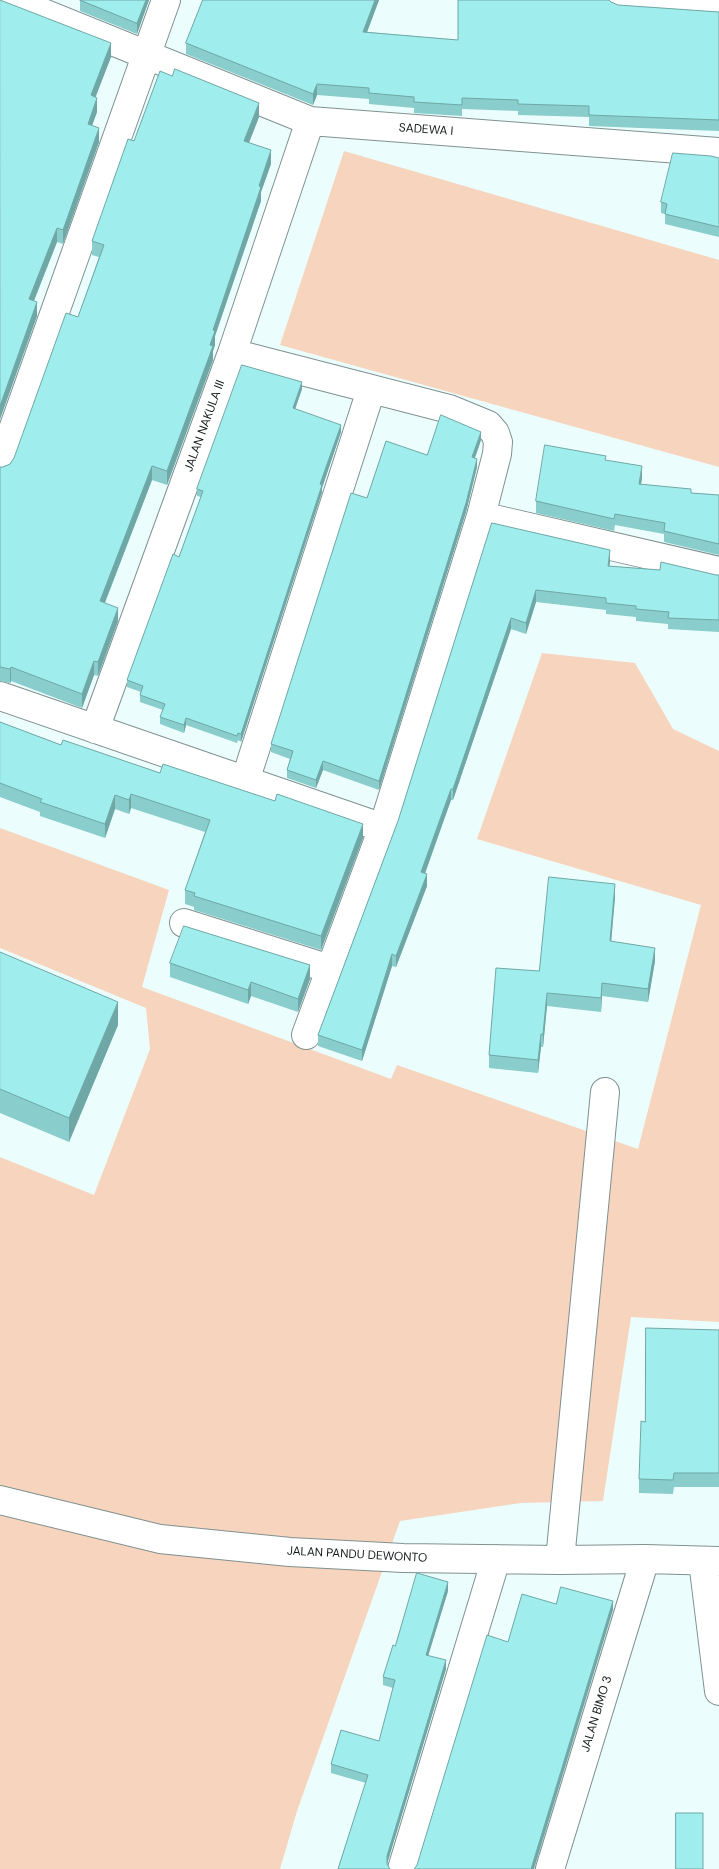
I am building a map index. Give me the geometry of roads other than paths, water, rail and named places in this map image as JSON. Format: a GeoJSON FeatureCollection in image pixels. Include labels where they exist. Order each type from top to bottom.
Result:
{"type":"FeatureCollection","features":[{"type":"Feature","properties":{"kind":"street","name":"SADEWA I"},"geometry":{"type":"LineString","coordinates":[[11,0],[310,121],[719,152]]}},
{"type":"Feature","properties":{"kind":"street"},"geometry":{"type":"LineString","coordinates":[[0,466],[166,0]]}},
{"type":"Feature","properties":{"kind":"street"},"geometry":{"type":"LineString","coordinates":[[618,0],[719,8]]}},
{"type":"Feature","properties":{"kind":"street","name":"JALAN NAKULA III"},"geometry":{"type":"LineString","coordinates":[[95,729],[232,353],[310,121]]}},
{"type":"Feature","properties":{"kind":"street"},"geometry":{"type":"LineString","coordinates":[[232,353],[448,409],[488,426],[495,433],[498,442],[498,454],[481,516],[383,828],[306,1035]]}},
{"type":"Feature","properties":{"kind":"street"},"geometry":{"type":"LineString","coordinates":[[245,781],[371,390]]}},
{"type":"Feature","properties":{"kind":"street"},"geometry":{"type":"LineString","coordinates":[[481,516],[719,571]]}},
{"type":"Feature","properties":{"kind":"street"},"geometry":{"type":"LineString","coordinates":[[0,696],[383,828]]}},
{"type":"Feature","properties":{"kind":"street"},"geometry":{"type":"LineString","coordinates":[[184,923],[330,969]]}},
{"type":"Feature","properties":{"kind":"street"},"geometry":{"type":"LineString","coordinates":[[560,1560],[605,1092]]}},
{"type":"Feature","properties":{"kind":"street","name":"JALAN PANDU DEWONTO"},"geometry":{"type":"LineString","coordinates":[[0,1500],[160,1539],[343,1556],[711,1561]]}},
{"type":"Feature","properties":{"kind":"street"},"geometry":{"type":"LineString","coordinates":[[402,1869],[496,1559]]}},
{"type":"Feature","properties":{"kind":"street","name":"JALAN BIMO 3"},"geometry":{"type":"LineString","coordinates":[[558,1867],[645,1559]]}},
{"type":"Feature","properties":{"kind":"street"},"geometry":{"type":"LineString","coordinates":[[711,1561],[719,1691]]}}]}
